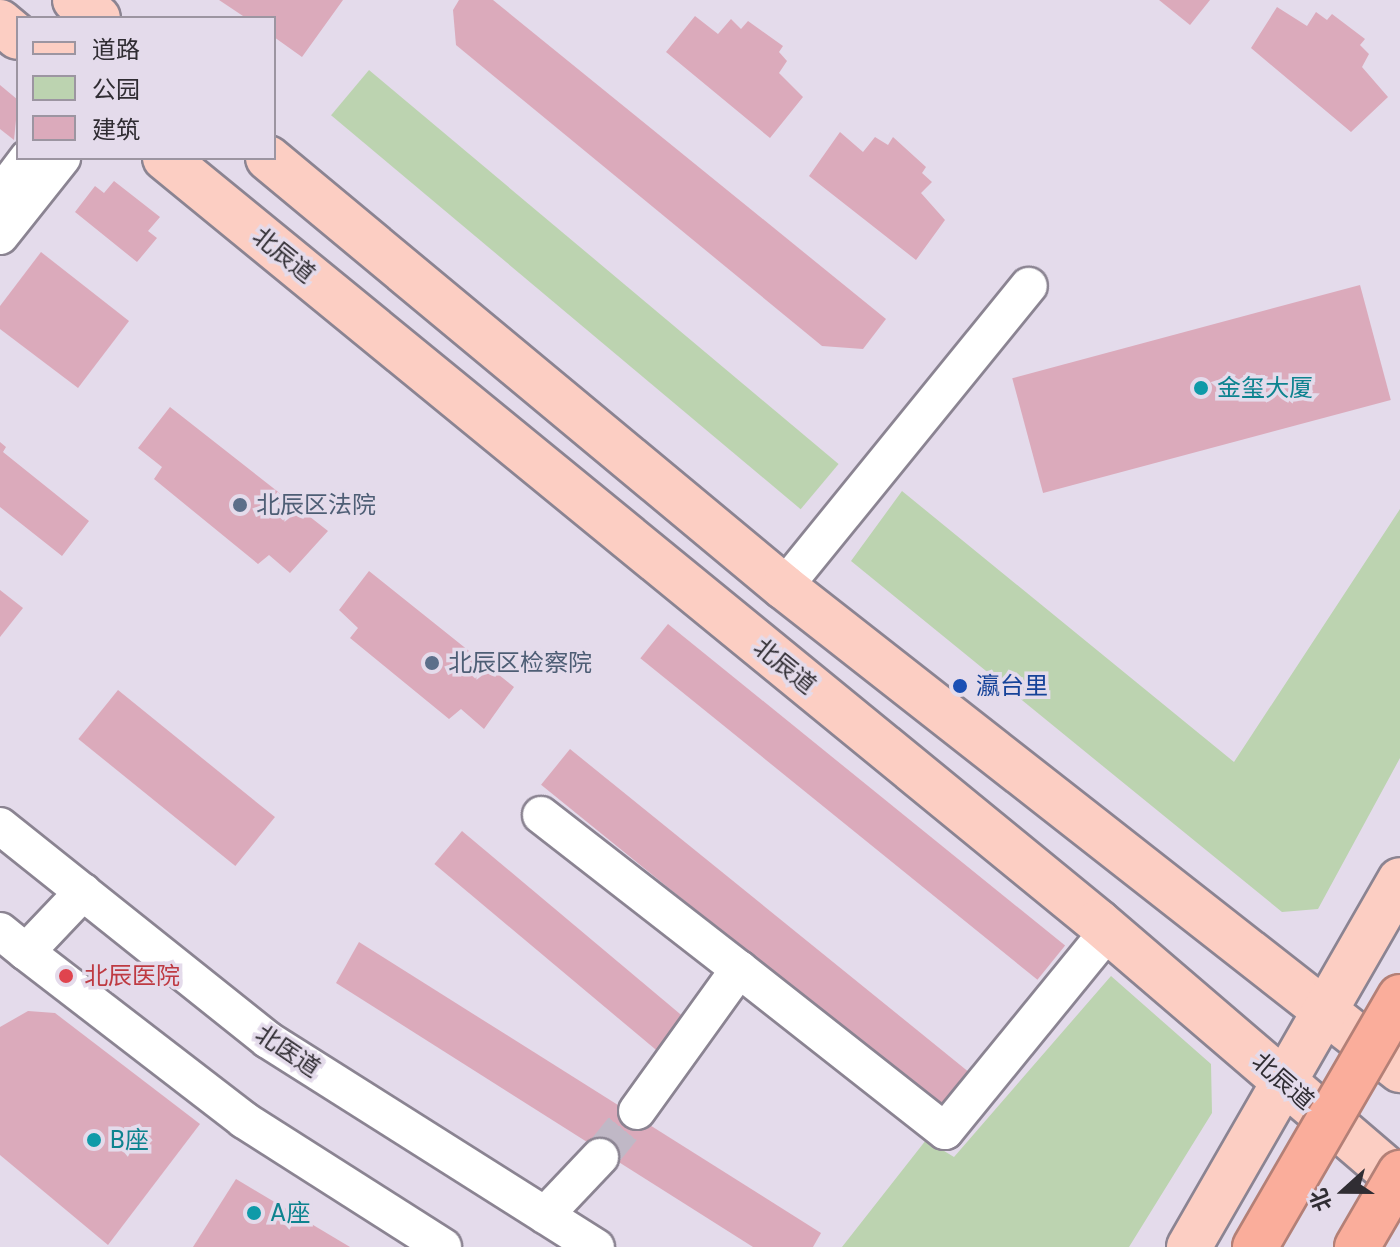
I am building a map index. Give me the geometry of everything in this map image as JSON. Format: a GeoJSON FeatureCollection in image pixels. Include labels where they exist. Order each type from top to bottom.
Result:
{"type":"FeatureCollection","features":[{"type":"Feature","properties":{"kind":"highway"},"geometry":{"type":"LineString","coordinates":[[1255,1247],[1400,997]]}},
{"type":"Feature","properties":{"kind":"highway"},"geometry":{"type":"LineString","coordinates":[[1357,1247],[1400,1173]]}},
{"type":"Feature","properties":{"kind":"main road"},"geometry":{"type":"LineString","coordinates":[[0,22],[16,35]]}},
{"type":"Feature","properties":{"kind":"main road","name":"北辰道"},"geometry":{"type":"LineString","coordinates":[[167,160],[1108,931],[1400,1181]]}},
{"type":"Feature","properties":{"kind":"main road"},"geometry":{"type":"LineString","coordinates":[[270,160],[784,587],[1323,1015],[1400,1070]]}},
{"type":"Feature","properties":{"kind":"main road"},"geometry":{"type":"LineString","coordinates":[[1189,1247],[1400,880]]}},
{"type":"Feature","properties":{"kind":"street"},"geometry":{"type":"LineString","coordinates":[[0,236],[60,160]]}},
{"type":"Feature","properties":{"kind":"street"},"geometry":{"type":"LineString","coordinates":[[784,587],[1029,286]]}},
{"type":"Feature","properties":{"kind":"street"},"geometry":{"type":"LineString","coordinates":[[541,815],[945,1131],[1108,931]]}},
{"type":"Feature","properties":{"kind":"street","name":"北医道"},"geometry":{"type":"LineString","coordinates":[[0,826],[268,1040],[596,1247]]}},
{"type":"Feature","properties":{"kind":"street"},"geometry":{"type":"LineString","coordinates":[[83,892],[13,941],[244,1120],[443,1247]]}},
{"type":"Feature","properties":{"kind":"street"},"geometry":{"type":"LineString","coordinates":[[637,1111],[739,969]]}},
{"type":"Feature","properties":{"kind":"street"},"geometry":{"type":"LineString","coordinates":[[545,1215],[600,1157]]}},
{"type":"Feature","properties":{"kind":"green space"},"geometry":{"type":"Polygon","coordinates":[[[369,70],[839,464],[801,509],[331,115],[369,70]]]}},
{"type":"Feature","properties":{"kind":"green space"},"geometry":{"type":"Polygon","coordinates":[[[902,491],[1234,762],[1400,509],[1400,758],[1318,909],[1282,912],[851,561],[902,491]]]}},
{"type":"Feature","properties":{"kind":"green space"},"geometry":{"type":"Polygon","coordinates":[[[1111,976],[1211,1064],[1212,1113],[1129,1247],[842,1247],[926,1140],[954,1157],[1111,976]]]}},
{"type":"Feature","properties":{"kind":"building"},"geometry":{"type":"Polygon","coordinates":[[[219,0],[343,0],[302,57],[276,38],[276,16],[243,16],[219,0]]]}},
{"type":"Feature","properties":{"kind":"building"},"geometry":{"type":"Polygon","coordinates":[[[459,0],[493,0],[886,319],[863,349],[822,346],[456,45],[453,10],[459,0]]]}},
{"type":"Feature","properties":{"kind":"building"},"geometry":{"type":"Polygon","coordinates":[[[1159,0],[1210,0],[1190,25],[1159,0]]]}},
{"type":"Feature","properties":{"kind":"building"},"geometry":{"type":"Polygon","coordinates":[[[1277,7],[1307,26],[1316,12],[1327,20],[1332,14],[1365,39],[1360,45],[1369,54],[1362,67],[1388,97],[1351,132],[1251,48],[1277,7]]]}},
{"type":"Feature","properties":{"kind":"building"},"geometry":{"type":"Polygon","coordinates":[[[695,16],[718,34],[731,19],[741,29],[748,21],[783,46],[779,52],[787,61],[779,73],[803,97],[770,138],[666,52],[695,16]]]}},
{"type":"Feature","properties":{"kind":"building"},"geometry":{"type":"Polygon","coordinates":[[[0,85],[16,98],[14,140],[0,129],[0,85]]]}},
{"type":"Feature","properties":{"kind":"building"},"geometry":{"type":"Polygon","coordinates":[[[840,132],[863,152],[875,137],[888,145],[893,137],[926,167],[922,173],[932,182],[921,193],[945,220],[916,260],[809,176],[840,132]]]}},
{"type":"Feature","properties":{"kind":"building"},"geometry":{"type":"Polygon","coordinates":[[[114,181],[160,217],[148,231],[157,238],[137,262],[75,212],[95,186],[104,193],[114,181]]]}},
{"type":"Feature","properties":{"kind":"building"},"geometry":{"type":"Polygon","coordinates":[[[41,252],[129,321],[78,388],[0,329],[0,306],[41,252]]]}},
{"type":"Feature","properties":{"kind":"building","name":"金玺大厦"},"geometry":{"type":"Polygon","coordinates":[[[1360,285],[1391,400],[1043,493],[1012,378],[1360,285]]]}},
{"type":"Feature","properties":{"kind":"building","name":"北辰区法院"},"geometry":{"type":"Polygon","coordinates":[[[170,407],[328,531],[290,573],[269,555],[258,564],[154,479],[162,467],[138,448],[170,407]]]}},
{"type":"Feature","properties":{"kind":"building"},"geometry":{"type":"Polygon","coordinates":[[[0,442],[6,447],[3,452],[89,521],[62,556],[0,507],[0,442]]]}},
{"type":"Feature","properties":{"kind":"building","name":"北辰区检察院"},"geometry":{"type":"Polygon","coordinates":[[[369,571],[514,687],[484,729],[461,709],[449,719],[350,638],[358,628],[339,610],[369,571]]]}},
{"type":"Feature","properties":{"kind":"building"},"geometry":{"type":"Polygon","coordinates":[[[0,590],[23,608],[0,637],[0,590]]]}},
{"type":"Feature","properties":{"kind":"building"},"geometry":{"type":"Polygon","coordinates":[[[668,624],[1065,946],[1037,980],[640,658],[668,624]]]}},
{"type":"Feature","properties":{"kind":"building"},"geometry":{"type":"Polygon","coordinates":[[[118,690],[275,817],[235,866],[78,739],[118,690]]]}},
{"type":"Feature","properties":{"kind":"building"},"geometry":{"type":"Polygon","coordinates":[[[570,749],[980,1081],[951,1116],[541,785],[570,749]]]}},
{"type":"Feature","properties":{"kind":"building"},"geometry":{"type":"Polygon","coordinates":[[[462,831],[690,1022],[662,1055],[434,864],[462,831]]]}},
{"type":"Feature","properties":{"kind":"building"},"geometry":{"type":"Polygon","coordinates":[[[359,942],[821,1233],[813,1247],[753,1247],[336,983],[359,942]]]}},
{"type":"Feature","properties":{"kind":"building","name":"B座"},"geometry":{"type":"Polygon","coordinates":[[[28,1011],[55,1013],[200,1124],[108,1245],[0,1155],[0,1027],[28,1011]]]}},
{"type":"Feature","properties":{"kind":"building","name":"A座"},"geometry":{"type":"Polygon","coordinates":[[[236,1179],[350,1247],[193,1247],[236,1179]]]}},
{"type":"Feature","properties":{"kind":"tunnel"},"geometry":{"type":"LineString","coordinates":[[600,1157],[637,1111]]}},
{"type":"Feature","properties":{"kind":"place","name":"金玺大厦"},"geometry":{"type":"Point","coordinates":[1201,388]}},
{"type":"Feature","properties":{"kind":"place","name":"北辰区法院"},"geometry":{"type":"Point","coordinates":[240,505]}},
{"type":"Feature","properties":{"kind":"place","name":"北辰区检察院"},"geometry":{"type":"Point","coordinates":[432,663]}},
{"type":"Feature","properties":{"kind":"place","name":"瀛台里"},"geometry":{"type":"Point","coordinates":[960,686]}},
{"type":"Feature","properties":{"kind":"place","name":"北辰医院"},"geometry":{"type":"Point","coordinates":[66,976]}},
{"type":"Feature","properties":{"kind":"place","name":"B座"},"geometry":{"type":"Point","coordinates":[94,1140]}},
{"type":"Feature","properties":{"kind":"place","name":"A座"},"geometry":{"type":"Point","coordinates":[254,1213]}}]}
